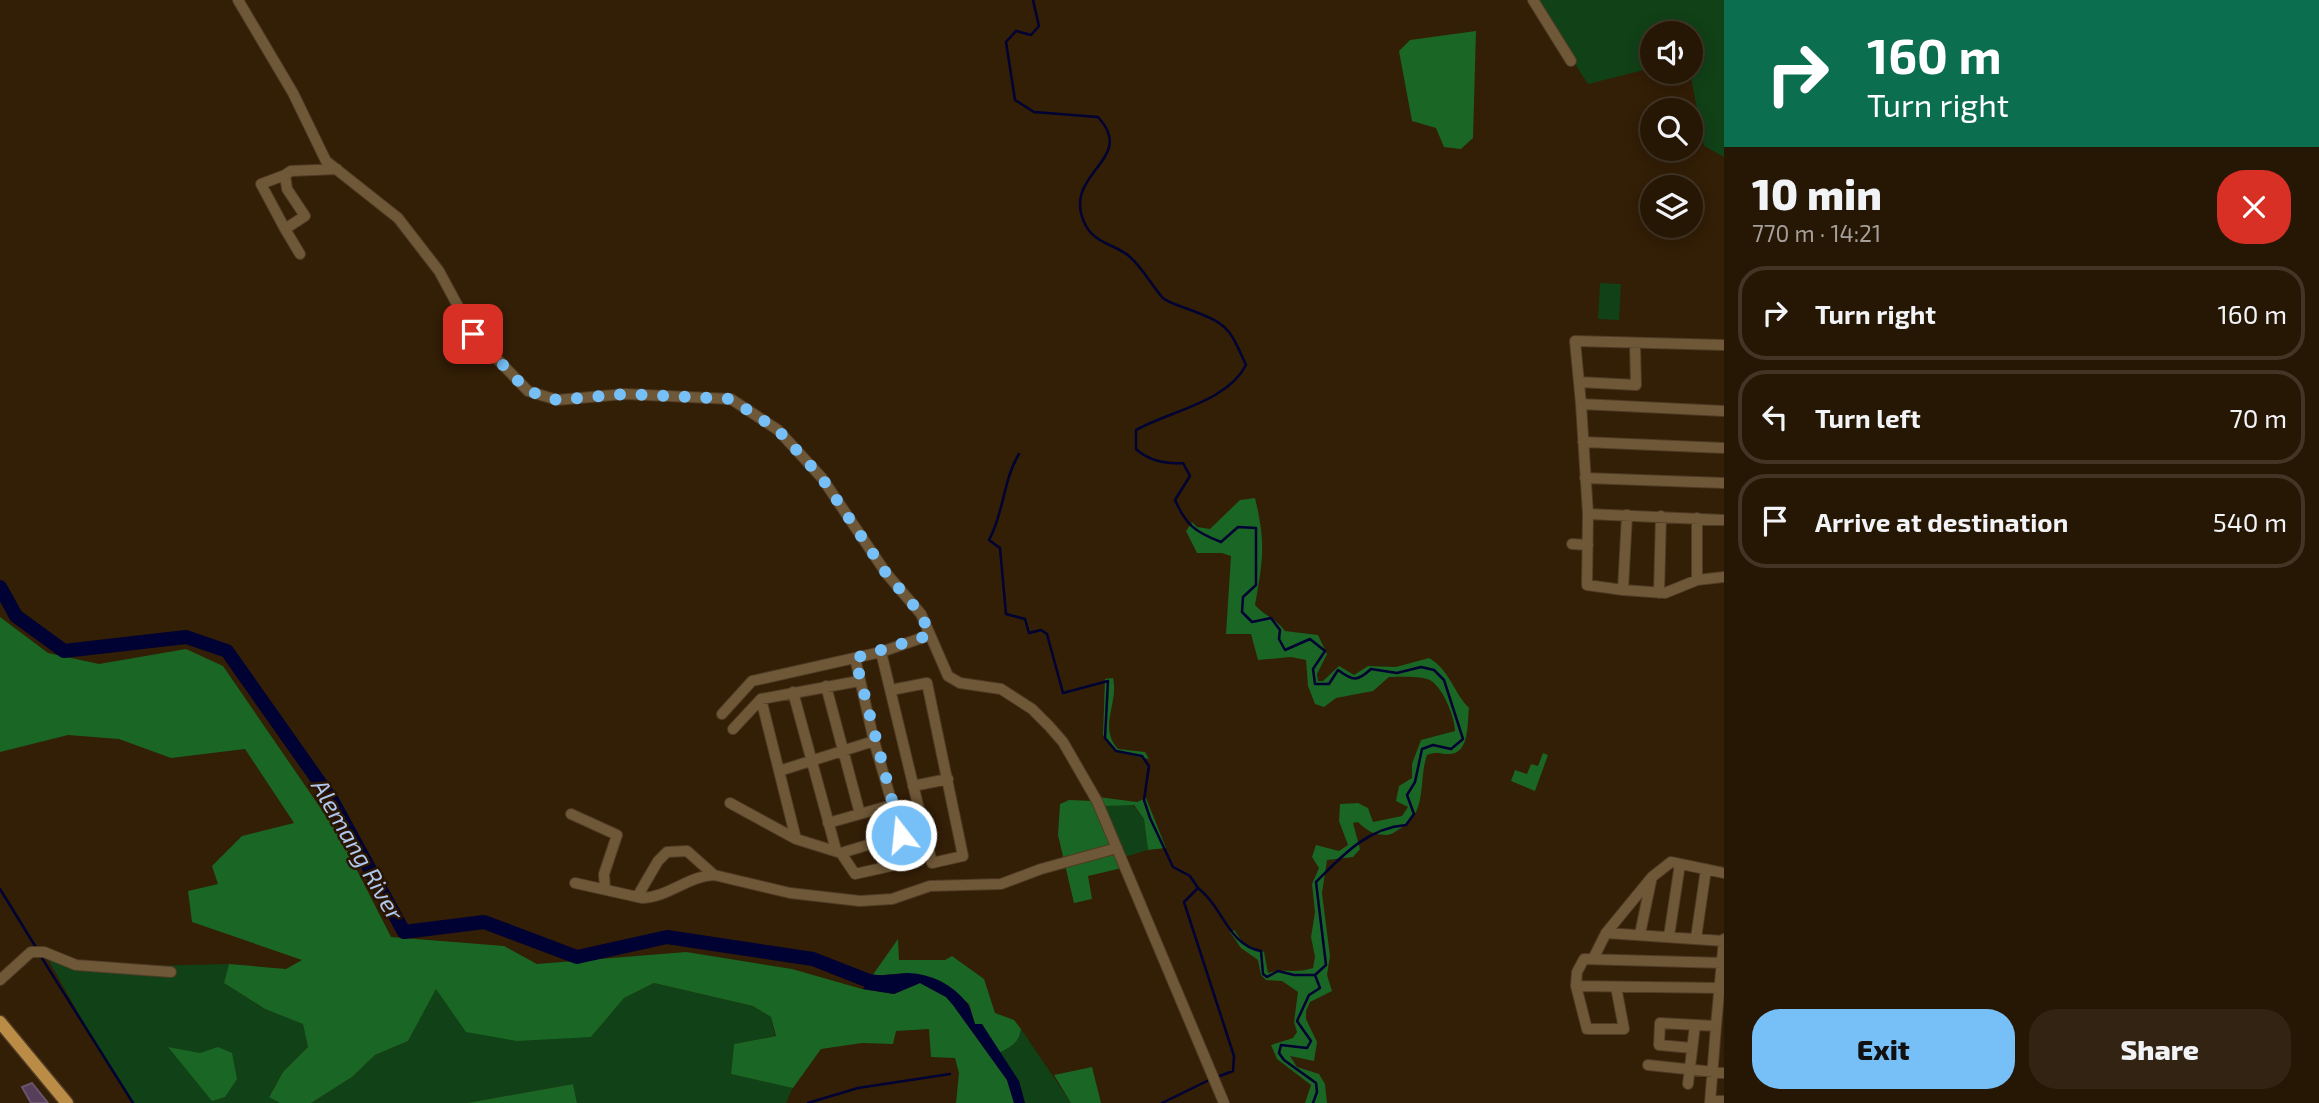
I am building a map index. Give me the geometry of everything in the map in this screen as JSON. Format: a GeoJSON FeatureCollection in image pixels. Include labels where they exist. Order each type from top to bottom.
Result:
{"type":"FeatureCollection","features":[{"type":"Feature","properties":{"kind":"main road"},"geometry":{"type":"LineString","coordinates":[[0,1022],[67,1103]]}},
{"type":"Feature","properties":{"kind":"street"},"geometry":{"type":"LineString","coordinates":[[238,0],[293,93],[326,161],[398,218],[439,271],[473,334],[528,391],[557,400],[625,394],[731,399],[778,430],[822,478],[886,573],[921,614],[952,680],[1001,689],[1032,709],[1063,741],[1097,801],[1224,1103]]}},
{"type":"Feature","properties":{"kind":"street"},"geometry":{"type":"LineString","coordinates":[[1533,0],[1571,61]]}},
{"type":"Feature","properties":{"kind":"street"},"geometry":{"type":"LineString","coordinates":[[300,254],[261,184],[291,170],[337,169]]}},
{"type":"Feature","properties":{"kind":"street"},"geometry":{"type":"LineString","coordinates":[[285,175],[287,189],[305,216],[285,229]]}},
{"type":"Feature","properties":{"kind":"street"},"geometry":{"type":"LineString","coordinates":[[1724,345],[1575,341],[1588,514],[1587,586],[1659,593],[1697,580],[1724,577]]}},
{"type":"Feature","properties":{"kind":"street"},"geometry":{"type":"LineString","coordinates":[[1579,382],[1636,385],[1635,344]]}},
{"type":"Feature","properties":{"kind":"street"},"geometry":{"type":"LineString","coordinates":[[1581,404],[1724,411]]}},
{"type":"Feature","properties":{"kind":"street"},"geometry":{"type":"LineString","coordinates":[[1583,442],[1724,448]]}},
{"type":"Feature","properties":{"kind":"street"},"geometry":{"type":"LineString","coordinates":[[1585,478],[1724,483]]}},
{"type":"Feature","properties":{"kind":"street"},"geometry":{"type":"LineString","coordinates":[[1588,514],[1724,520]]}},
{"type":"Feature","properties":{"kind":"street"},"geometry":{"type":"LineString","coordinates":[[1623,590],[1626,515]]}},
{"type":"Feature","properties":{"kind":"street"},"geometry":{"type":"LineString","coordinates":[[1659,593],[1661,516]]}},
{"type":"Feature","properties":{"kind":"street"},"geometry":{"type":"LineString","coordinates":[[1697,518],[1697,580]]}},
{"type":"Feature","properties":{"kind":"street"},"geometry":{"type":"LineString","coordinates":[[1572,544],[1588,545]]}},
{"type":"Feature","properties":{"kind":"street"},"geometry":{"type":"LineString","coordinates":[[722,714],[752,681],[881,652],[930,635]]}},
{"type":"Feature","properties":{"kind":"street"},"geometry":{"type":"LineString","coordinates":[[881,652],[932,863],[963,856],[927,683],[891,691]]}},
{"type":"Feature","properties":{"kind":"street"},"geometry":{"type":"LineString","coordinates":[[793,692],[810,761],[838,851],[855,874],[909,862],[874,741],[855,658]]}},
{"type":"Feature","properties":{"kind":"street"},"geometry":{"type":"LineString","coordinates":[[733,729],[761,699],[859,681]]}},
{"type":"Feature","properties":{"kind":"street"},"geometry":{"type":"LineString","coordinates":[[826,686],[860,814]]}},
{"type":"Feature","properties":{"kind":"street"},"geometry":{"type":"LineString","coordinates":[[761,699],[796,839]]}},
{"type":"Feature","properties":{"kind":"street"},"geometry":{"type":"LineString","coordinates":[[779,771],[874,741]]}},
{"type":"Feature","properties":{"kind":"street"},"geometry":{"type":"LineString","coordinates":[[913,786],[948,779]]}},
{"type":"Feature","properties":{"kind":"street"},"geometry":{"type":"LineString","coordinates":[[730,803],[796,839],[838,851],[901,835]]}},
{"type":"Feature","properties":{"kind":"street"},"geometry":{"type":"LineString","coordinates":[[828,823],[892,805]]}},
{"type":"Feature","properties":{"kind":"street"},"geometry":{"type":"LineString","coordinates":[[571,814],[617,835],[604,874],[605,890]]}},
{"type":"Feature","properties":{"kind":"street"},"geometry":{"type":"LineString","coordinates":[[575,883],[637,897],[660,896],[702,876],[714,875],[790,893],[867,901],[892,899],[929,886],[1001,884],[1041,869],[1117,848]]}},
{"type":"Feature","properties":{"kind":"street"},"geometry":{"type":"LineString","coordinates":[[637,897],[658,861],[667,852],[687,851],[714,875]]}},
{"type":"Feature","properties":{"kind":"street"},"geometry":{"type":"LineString","coordinates":[[1593,959],[1606,933],[1652,877],[1671,862],[1724,873]]}},
{"type":"Feature","properties":{"kind":"street"},"geometry":{"type":"LineString","coordinates":[[1669,936],[1680,864]]}},
{"type":"Feature","properties":{"kind":"street"},"geometry":{"type":"LineString","coordinates":[[1696,938],[1706,869]]}},
{"type":"Feature","properties":{"kind":"street"},"geometry":{"type":"LineString","coordinates":[[1640,934],[1652,877]]}},
{"type":"Feature","properties":{"kind":"street"},"geometry":{"type":"LineString","coordinates":[[1606,933],[1724,940],[1722,988],[1716,1026],[1719,1048],[1712,1073],[1710,1102],[1724,1101]]}},
{"type":"Feature","properties":{"kind":"street"},"geometry":{"type":"LineString","coordinates":[[0,980],[31,952],[44,952],[76,965],[171,972]]}},
{"type":"Feature","properties":{"kind":"street"},"geometry":{"type":"LineString","coordinates":[[1616,987],[1624,1029],[1587,1029],[1576,986],[1577,972],[1584,959],[1723,963]]}},
{"type":"Feature","properties":{"kind":"street"},"geometry":{"type":"LineString","coordinates":[[1576,986],[1722,988]]}},
{"type":"Feature","properties":{"kind":"street"},"geometry":{"type":"LineString","coordinates":[[1692,1048],[1654,1045],[1660,1023],[1716,1026]]}},
{"type":"Feature","properties":{"kind":"street"},"geometry":{"type":"LineString","coordinates":[[1688,1084],[1695,1024]]}},
{"type":"Feature","properties":{"kind":"street"},"geometry":{"type":"LineString","coordinates":[[1648,1065],[1724,1073]]}},
{"type":"Feature","properties":{"kind":"green space"},"geometry":{"type":"Polygon","coordinates":[[[1533,0],[1724,0],[1724,157],[1704,146],[1703,98],[1695,98],[1692,84],[1703,84],[1703,21],[1640,21],[1640,71],[1588,84],[1533,0]]]}},
{"type":"Feature","properties":{"kind":"green space"},"geometry":{"type":"Polygon","coordinates":[[[1476,31],[1473,138],[1461,149],[1444,147],[1436,128],[1412,121],[1399,51],[1410,40],[1476,31]]]}},
{"type":"Feature","properties":{"kind":"green space"},"geometry":{"type":"Polygon","coordinates":[[[1600,283],[1621,284],[1619,320],[1598,319],[1600,283]]]}},
{"type":"Feature","properties":{"kind":"green space"},"geometry":{"type":"Polygon","coordinates":[[[1255,498],[1261,527],[1262,552],[1255,605],[1285,631],[1318,635],[1327,654],[1317,674],[1318,681],[1323,681],[1339,666],[1354,675],[1368,666],[1396,667],[1429,658],[1442,668],[1469,708],[1466,737],[1461,749],[1456,753],[1427,755],[1419,805],[1410,821],[1387,835],[1371,832],[1358,822],[1353,823],[1360,849],[1353,857],[1327,860],[1322,893],[1330,956],[1327,975],[1332,991],[1310,1002],[1306,1011],[1306,1019],[1317,1042],[1314,1061],[1290,1056],[1297,1067],[1319,1074],[1325,1084],[1327,1103],[1305,1103],[1311,1085],[1277,1059],[1271,1045],[1293,1038],[1297,1032],[1294,1022],[1298,992],[1282,981],[1266,980],[1261,975],[1258,960],[1241,948],[1230,932],[1234,930],[1244,944],[1264,952],[1268,973],[1313,968],[1315,957],[1311,937],[1315,912],[1312,884],[1319,868],[1312,857],[1316,845],[1339,851],[1348,845],[1339,821],[1340,804],[1358,803],[1368,808],[1373,822],[1402,816],[1408,807],[1396,801],[1399,786],[1412,778],[1412,764],[1421,740],[1455,731],[1450,710],[1442,694],[1433,682],[1427,679],[1389,677],[1373,691],[1336,698],[1324,707],[1315,704],[1308,686],[1306,660],[1291,657],[1258,660],[1251,634],[1226,634],[1231,556],[1222,553],[1197,553],[1186,531],[1192,522],[1197,527],[1210,529],[1240,500],[1255,498]]]}},
{"type":"Feature","properties":{"kind":"green space"},"geometry":{"type":"Polygon","coordinates":[[[0,617],[48,653],[99,664],[186,649],[223,666],[339,835],[391,937],[504,946],[537,964],[686,952],[792,969],[862,989],[894,994],[920,983],[946,997],[953,1005],[1007,1080],[1014,1103],[956,1103],[959,1073],[955,1058],[931,1057],[929,1029],[896,1031],[893,1044],[862,1043],[821,1049],[793,1088],[731,1074],[734,1044],[776,1036],[771,1017],[753,1006],[654,983],[624,998],[591,1037],[517,1041],[466,1032],[436,989],[408,1041],[375,1055],[352,1077],[311,1103],[280,1103],[269,1097],[283,1072],[308,1047],[303,1024],[265,1009],[224,983],[229,964],[286,969],[302,960],[192,922],[188,891],[218,884],[212,866],[242,836],[294,823],[245,749],[171,758],[119,739],[68,735],[0,752],[0,617]]]}},
{"type":"Feature","properties":{"kind":"green space"},"geometry":{"type":"Polygon","coordinates":[[[1113,678],[1114,697],[1109,723],[1112,741],[1118,749],[1145,752],[1149,759],[1116,752],[1103,735],[1105,679],[1113,678]]]}},
{"type":"Feature","properties":{"kind":"green space"},"geometry":{"type":"Polygon","coordinates":[[[1543,753],[1548,755],[1535,791],[1511,781],[1515,770],[1527,774],[1531,764],[1538,766],[1543,753]]]}},
{"type":"Feature","properties":{"kind":"green space"},"geometry":{"type":"Polygon","coordinates":[[[1098,797],[1137,802],[1146,798],[1166,848],[1148,850],[1144,819],[1134,805],[1103,806],[1098,797]]]}},
{"type":"Feature","properties":{"kind":"green space"},"geometry":{"type":"Polygon","coordinates":[[[1069,800],[1094,801],[1122,868],[1088,876],[1092,899],[1074,903],[1058,835],[1060,804],[1069,800]]]}},
{"type":"Feature","properties":{"kind":"green space"},"geometry":{"type":"Polygon","coordinates":[[[1133,805],[1144,819],[1148,850],[1124,857],[1103,806],[1133,805]]]}},
{"type":"Feature","properties":{"kind":"green space"},"geometry":{"type":"Polygon","coordinates":[[[898,939],[899,960],[945,960],[952,956],[984,979],[995,1013],[1014,1020],[1021,1029],[1016,1041],[999,1053],[982,1024],[975,1024],[969,1004],[961,997],[908,973],[872,976],[898,939]]]}},
{"type":"Feature","properties":{"kind":"green space"},"geometry":{"type":"Polygon","coordinates":[[[44,952],[103,967],[229,964],[224,983],[265,1009],[303,1023],[308,1047],[283,1072],[269,1096],[280,1103],[133,1103],[102,1056],[44,952]]]}},
{"type":"Feature","properties":{"kind":"green space"},"geometry":{"type":"Polygon","coordinates":[[[654,983],[753,1006],[771,1017],[775,1036],[734,1044],[731,1074],[793,1087],[786,1103],[577,1103],[573,1084],[467,1103],[311,1103],[352,1077],[375,1055],[408,1041],[436,988],[591,1037],[624,998],[654,983]]]}},
{"type":"Feature","properties":{"kind":"green space"},"geometry":{"type":"Polygon","coordinates":[[[1021,1029],[1071,1103],[1025,1103],[1019,1081],[999,1053],[1014,1044],[1021,1029]]]}},
{"type":"Feature","properties":{"kind":"green space"},"geometry":{"type":"Polygon","coordinates":[[[168,1047],[200,1053],[218,1047],[232,1053],[237,1079],[225,1097],[212,1101],[168,1047]]]}},
{"type":"Feature","properties":{"kind":"green space"},"geometry":{"type":"Polygon","coordinates":[[[1092,1067],[1101,1103],[1071,1103],[1054,1075],[1092,1067]]]}},
{"type":"Feature","properties":{"kind":"green space"},"geometry":{"type":"Polygon","coordinates":[[[573,1084],[577,1103],[467,1103],[573,1084]]]}},
{"type":"Feature","properties":{"kind":"shaded area"},"geometry":{"type":"Polygon","coordinates":[[[908,973],[941,981],[961,996],[968,1005],[975,1024],[982,1024],[1019,1081],[1025,1103],[1014,1103],[1007,1080],[946,997],[920,983],[894,994],[863,989],[872,976],[908,973]]]}},
{"type":"Feature","properties":{"kind":"building"},"geometry":{"type":"Polygon","coordinates":[[[32,1083],[48,1103],[31,1103],[22,1087],[32,1083]]]}},
{"type":"Feature","properties":{"kind":"waterway"},"geometry":{"type":"LineString","coordinates":[[1033,0],[1039,26],[1031,35],[1016,31],[1006,42],[1015,100],[1034,112],[1098,117],[1108,132],[1109,145],[1105,157],[1082,193],[1080,208],[1086,226],[1100,240],[1129,256],[1163,298],[1212,319],[1226,328],[1246,365],[1237,378],[1212,397],[1136,430],[1136,449],[1158,461],[1183,463],[1190,476],[1175,500],[1183,516],[1204,535],[1221,542],[1238,527],[1256,528],[1256,585],[1243,597],[1242,612],[1252,622],[1271,618],[1280,630],[1279,639],[1285,650],[1310,639],[1325,651],[1313,669],[1315,684],[1329,684],[1338,670],[1355,678],[1371,669],[1397,673],[1421,667],[1434,670],[1444,680],[1463,739],[1451,749],[1433,745],[1422,749],[1415,782],[1407,795],[1414,814],[1406,825],[1392,827],[1367,837],[1316,882],[1326,965],[1315,975],[1320,988],[1309,995],[1297,1021],[1311,1041],[1307,1048],[1281,1045],[1279,1053],[1284,1060],[1316,1083],[1317,1092],[1313,1103]]}},
{"type":"Feature","properties":{"kind":"waterway"},"geometry":{"type":"LineString","coordinates":[[1019,454],[989,540],[1000,548],[1006,614],[1025,619],[1029,633],[1041,630],[1047,634],[1063,693],[1108,681],[1105,738],[1116,751],[1142,756],[1149,766],[1144,800],[1150,818],[1173,867],[1190,876],[1198,888],[1184,902],[1234,1056],[1233,1071],[1217,1077]]}},
{"type":"Feature","properties":{"kind":"waterway","name":"Alemang River"},"geometry":{"type":"LineString","coordinates":[[0,587],[16,616],[64,651],[186,637],[227,651],[332,800],[404,932],[484,922],[577,957],[667,937],[813,959],[869,981],[884,983]]}},
{"type":"Feature","properties":{"kind":"waterway"},"geometry":{"type":"LineString","coordinates":[[1198,888],[1207,896],[1233,933],[1250,947],[1261,951],[1263,974],[1267,977],[1278,971],[1294,975],[1315,975]]}},
{"type":"Feature","properties":{"kind":"waterway"},"geometry":{"type":"LineString","coordinates":[[0,889],[37,949]]}},
{"type":"Feature","properties":{"kind":"waterway"},"geometry":{"type":"LineString","coordinates":[[40,955],[133,1103]]}},
{"type":"Feature","properties":{"kind":"waterway"},"geometry":{"type":"LineString","coordinates":[[808,1103],[858,1088],[950,1074]]}},
{"type":"Feature","properties":{"kind":"waterway"},"geometry":{"type":"LineString","coordinates":[[1162,1103],[1209,1080]]}},
{"type":"Feature","properties":{"kind":"route"},"geometry":{"type":"LineString","coordinates":[[473,334],[528,391],[557,400],[625,394],[731,399],[778,430],[822,478],[886,573],[921,614],[930,635],[855,658],[874,741],[901,835]]}}]}
